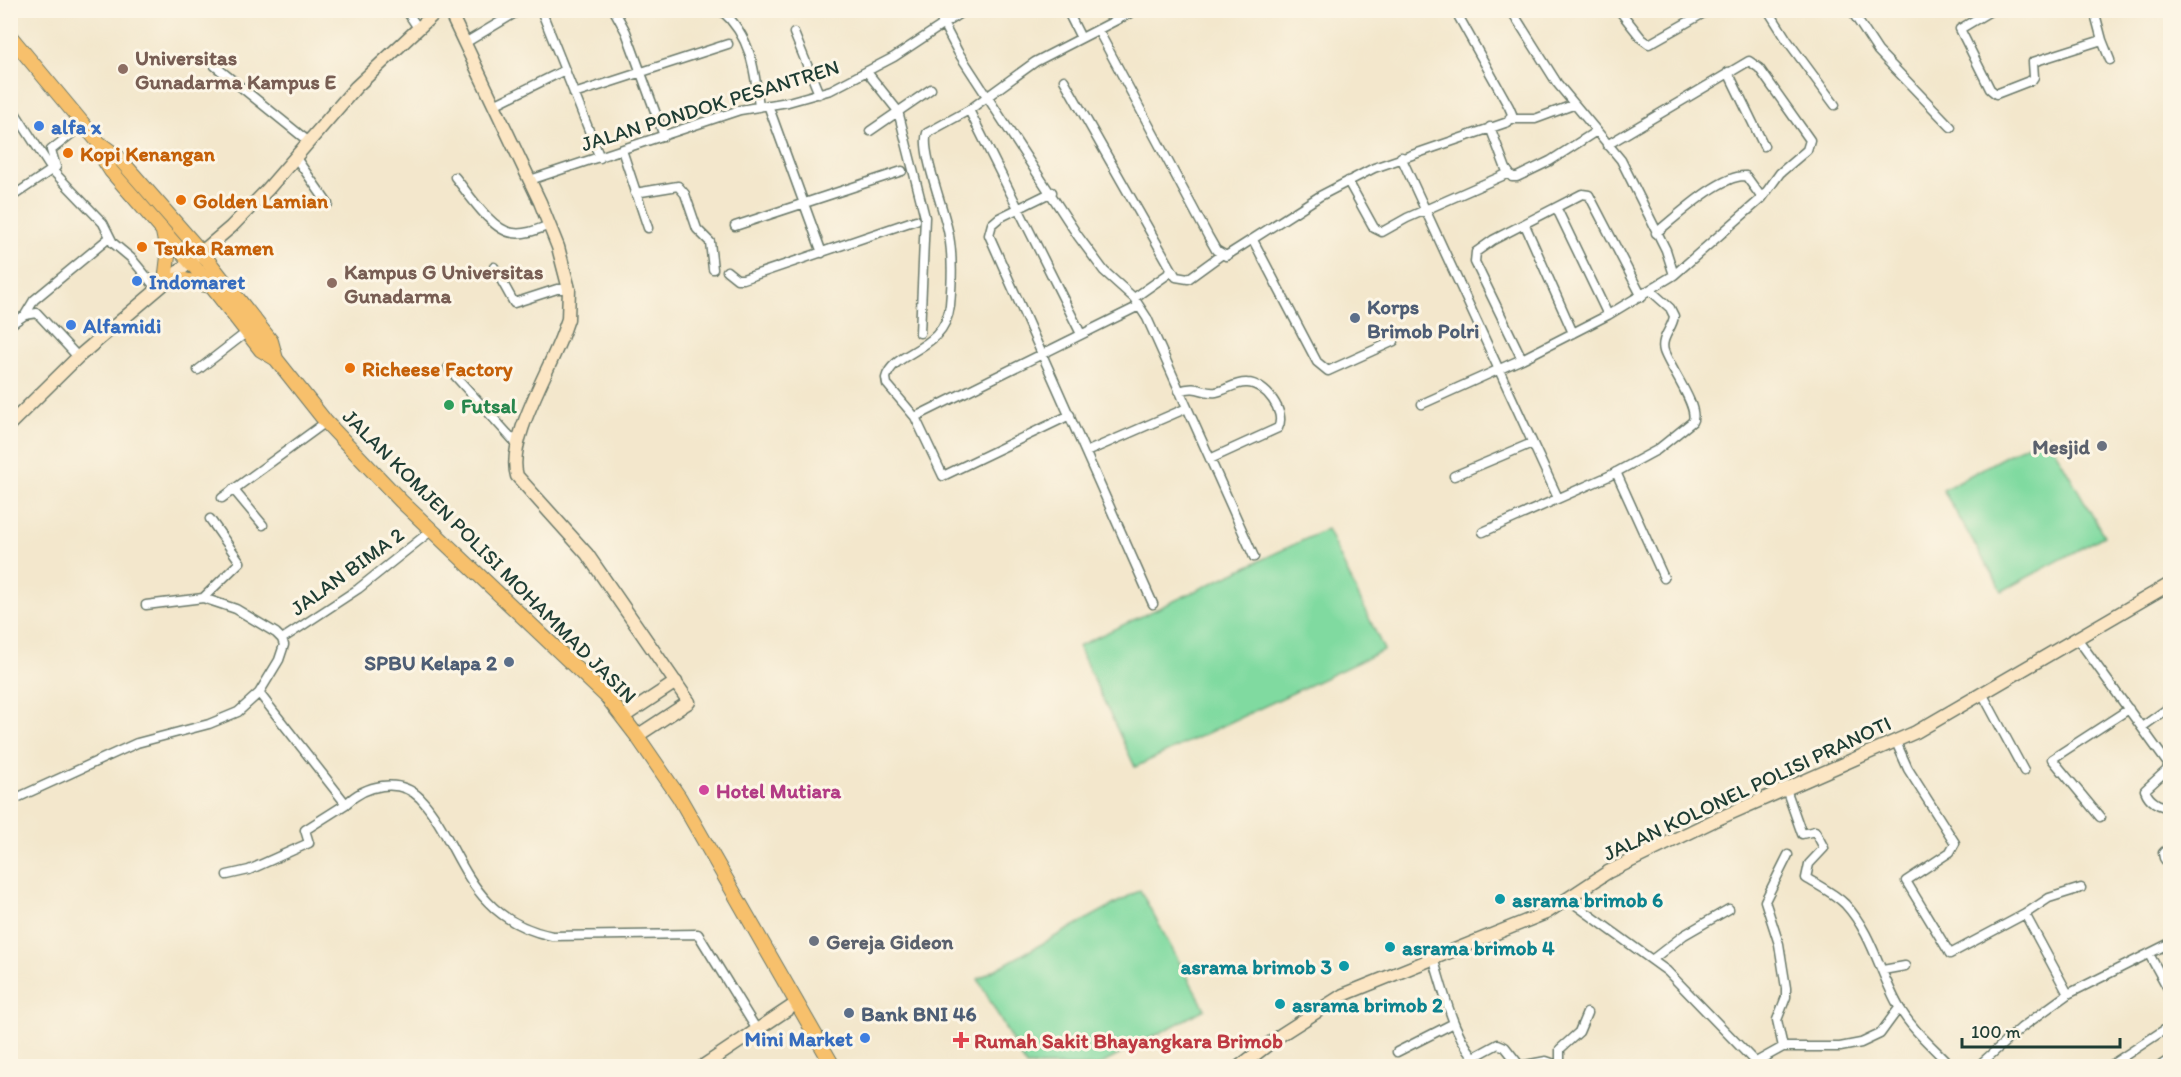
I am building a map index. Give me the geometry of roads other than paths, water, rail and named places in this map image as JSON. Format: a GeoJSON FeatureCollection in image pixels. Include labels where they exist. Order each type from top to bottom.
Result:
{"type":"FeatureCollection","features":[{"type":"Feature","properties":{"kind":"main road","name":"JALAN KOMJEN POLISI MOHAMMAD JASIN"},"geometry":{"type":"LineString","coordinates":[[10,36],[99,143],[118,158],[202,253],[271,341],[276,359]]}},
{"type":"Feature","properties":{"kind":"main road","name":"JALAN KOMJEN POLISI MOHAMMAD JASIN"},"geometry":{"type":"LineString","coordinates":[[99,143],[106,164],[212,287],[261,350],[276,359],[326,423],[432,530],[573,663],[623,717],[679,797],[833,1066]]}},
{"type":"Feature","properties":{"kind":"main road"},"geometry":{"type":"LineString","coordinates":[[160,285],[168,256],[162,230]]}},
{"type":"Feature","properties":{"kind":"main road"},"geometry":{"type":"LineString","coordinates":[[160,285],[181,279],[197,281],[212,287]]}},
{"type":"Feature","properties":{"kind":"street"},"geometry":{"type":"LineString","coordinates":[[406,10],[418,28]]}},
{"type":"Feature","properties":{"kind":"street"},"geometry":{"type":"LineString","coordinates":[[10,424],[78,357],[160,285],[202,253],[255,204],[364,78],[438,10]]}},
{"type":"Feature","properties":{"kind":"street"},"geometry":{"type":"LineString","coordinates":[[449,10],[550,225],[569,289],[568,319],[516,443],[514,466],[524,487],[587,554],[689,702],[637,736]]}},
{"type":"Feature","properties":{"kind":"street"},"geometry":{"type":"LineString","coordinates":[[465,43],[520,10]]}},
{"type":"Feature","properties":{"kind":"street"},"geometry":{"type":"LineString","coordinates":[[541,10],[600,158]]}},
{"type":"Feature","properties":{"kind":"street"},"geometry":{"type":"LineString","coordinates":[[614,10],[626,32],[639,73],[664,136]]}},
{"type":"Feature","properties":{"kind":"street"},"geometry":{"type":"LineString","coordinates":[[721,10],[733,22],[749,48],[763,106],[804,202],[822,253]]}},
{"type":"Feature","properties":{"kind":"street"},"geometry":{"type":"LineString","coordinates":[[936,10],[987,96],[1096,262],[1137,302],[1254,557]]}},
{"type":"Feature","properties":{"kind":"street","name":"JALAN PONDOK PESANTREN"},"geometry":{"type":"LineString","coordinates":[[530,180],[740,110],[819,94],[867,72],[965,10]]}},
{"type":"Feature","properties":{"kind":"street"},"geometry":{"type":"LineString","coordinates":[[1067,10],[1081,38]]}},
{"type":"Feature","properties":{"kind":"street"},"geometry":{"type":"LineString","coordinates":[[1070,415],[943,476],[915,417],[887,384],[887,372],[937,336],[948,317],[950,303],[949,236],[925,136],[931,129],[969,110],[1035,62],[1136,10]]}},
{"type":"Feature","properties":{"kind":"street"},"geometry":{"type":"LineString","coordinates":[[1455,10],[1507,102],[1511,119]]}},
{"type":"Feature","properties":{"kind":"street"},"geometry":{"type":"LineString","coordinates":[[1511,10],[1545,67],[1629,174],[1672,263],[1674,275]]}},
{"type":"Feature","properties":{"kind":"street"},"geometry":{"type":"LineString","coordinates":[[1619,10],[1642,39],[1649,44],[1709,10]]}},
{"type":"Feature","properties":{"kind":"street"},"geometry":{"type":"LineString","coordinates":[[1768,10],[1835,105]]}},
{"type":"Feature","properties":{"kind":"street"},"geometry":{"type":"LineString","coordinates":[[1851,10],[1878,51],[1952,127]]}},
{"type":"Feature","properties":{"kind":"street"},"geometry":{"type":"LineString","coordinates":[[1992,10],[1960,29],[1990,89],[1996,94],[2033,79],[2033,62],[2102,40]]}},
{"type":"Feature","properties":{"kind":"street"},"geometry":{"type":"LineString","coordinates":[[2094,10],[2110,60]]}},
{"type":"Feature","properties":{"kind":"street"},"geometry":{"type":"LineString","coordinates":[[1098,30],[1208,236],[1221,255]]}},
{"type":"Feature","properties":{"kind":"street"},"geometry":{"type":"LineString","coordinates":[[794,33],[819,94]]}},
{"type":"Feature","properties":{"kind":"street"},"geometry":{"type":"LineString","coordinates":[[574,94],[728,44]]}},
{"type":"Feature","properties":{"kind":"street"},"geometry":{"type":"LineString","coordinates":[[1422,404],[1522,359],[1652,291],[1674,275],[1762,198],[1780,173],[1807,150],[1810,140],[1755,64],[1749,61],[1607,145]]}},
{"type":"Feature","properties":{"kind":"street"},"geometry":{"type":"LineString","coordinates":[[215,66],[309,142]]}},
{"type":"Feature","properties":{"kind":"street"},"geometry":{"type":"LineString","coordinates":[[494,105],[565,69]]}},
{"type":"Feature","properties":{"kind":"street"},"geometry":{"type":"LineString","coordinates":[[867,72],[898,111],[925,217],[920,333]]}},
{"type":"Feature","properties":{"kind":"street"},"geometry":{"type":"LineString","coordinates":[[1728,72],[1764,146]]}},
{"type":"Feature","properties":{"kind":"street"},"geometry":{"type":"LineString","coordinates":[[1064,80],[1171,272],[1181,280],[1188,279],[1221,255],[1231,254],[1348,181],[1401,157],[1511,119],[1535,119],[1573,105]]}},
{"type":"Feature","properties":{"kind":"street"},"geometry":{"type":"LineString","coordinates":[[870,131],[931,89]]}},
{"type":"Feature","properties":{"kind":"street"},"geometry":{"type":"LineString","coordinates":[[10,105],[52,170],[103,223],[109,238],[160,285]]}},
{"type":"Feature","properties":{"kind":"street"},"geometry":{"type":"LineString","coordinates":[[969,110],[1081,334]]}},
{"type":"Feature","properties":{"kind":"street"},"geometry":{"type":"LineString","coordinates":[[10,198],[57,165],[51,150],[84,124]]}},
{"type":"Feature","properties":{"kind":"street"},"geometry":{"type":"LineString","coordinates":[[1490,127],[1512,177],[1521,176],[1595,132]]}},
{"type":"Feature","properties":{"kind":"street"},"geometry":{"type":"LineString","coordinates":[[622,150],[648,228]]}},
{"type":"Feature","properties":{"kind":"street"},"geometry":{"type":"LineString","coordinates":[[1401,157],[1423,211],[1558,498]]}},
{"type":"Feature","properties":{"kind":"street"},"geometry":{"type":"LineString","coordinates":[[296,158],[328,204]]}},
{"type":"Feature","properties":{"kind":"street"},"geometry":{"type":"LineString","coordinates":[[735,226],[902,171]]}},
{"type":"Feature","properties":{"kind":"street"},"geometry":{"type":"LineString","coordinates":[[1348,181],[1378,232],[1509,173]]}},
{"type":"Feature","properties":{"kind":"street"},"geometry":{"type":"LineString","coordinates":[[1656,233],[1710,191],[1733,178],[1746,176],[1762,198]]}},
{"type":"Feature","properties":{"kind":"street"},"geometry":{"type":"LineString","coordinates":[[455,177],[493,222],[510,233],[529,232],[550,225]]}},
{"type":"Feature","properties":{"kind":"street"},"geometry":{"type":"LineString","coordinates":[[636,193],[673,185],[682,189],[697,230],[710,242],[713,269]]}},
{"type":"Feature","properties":{"kind":"street"},"geometry":{"type":"LineString","coordinates":[[1052,192],[992,224],[989,235],[1153,604]]}},
{"type":"Feature","properties":{"kind":"street"},"geometry":{"type":"LineString","coordinates":[[1522,359],[1474,257],[1481,247],[1582,194],[1592,198],[1642,297]]}},
{"type":"Feature","properties":{"kind":"street"},"geometry":{"type":"LineString","coordinates":[[1557,209],[1608,315]]}},
{"type":"Feature","properties":{"kind":"street"},"geometry":{"type":"LineString","coordinates":[[727,271],[737,279],[743,279],[916,220]]}},
{"type":"Feature","properties":{"kind":"street"},"geometry":{"type":"LineString","coordinates":[[1525,225],[1573,333]]}},
{"type":"Feature","properties":{"kind":"street"},"geometry":{"type":"LineString","coordinates":[[25,315],[34,300],[109,238]]}},
{"type":"Feature","properties":{"kind":"street"},"geometry":{"type":"LineString","coordinates":[[1253,240],[1317,362],[1328,371],[1394,341]]}},
{"type":"Feature","properties":{"kind":"street"},"geometry":{"type":"LineString","coordinates":[[494,267],[514,303],[557,289],[569,289]]}},
{"type":"Feature","properties":{"kind":"street"},"geometry":{"type":"LineString","coordinates":[[915,417],[1081,334],[1137,302],[1171,272]]}},
{"type":"Feature","properties":{"kind":"street"},"geometry":{"type":"LineString","coordinates":[[1483,532],[1616,472],[1657,450],[1695,419],[1694,410],[1664,351],[1665,339],[1674,316],[1670,308],[1652,291]]}},
{"type":"Feature","properties":{"kind":"street"},"geometry":{"type":"LineString","coordinates":[[10,325],[25,315],[37,313],[78,357]]}},
{"type":"Feature","properties":{"kind":"street"},"geometry":{"type":"LineString","coordinates":[[198,370],[247,332]]}},
{"type":"Feature","properties":{"kind":"street"},"geometry":{"type":"LineString","coordinates":[[448,368],[516,443]]}},
{"type":"Feature","properties":{"kind":"street"},"geometry":{"type":"LineString","coordinates":[[1179,391],[1191,387],[1215,392],[1238,384],[1252,383],[1269,395],[1278,410],[1281,419],[1278,428],[1210,459]]}},
{"type":"Feature","properties":{"kind":"street"},"geometry":{"type":"LineString","coordinates":[[1086,452],[1187,408]]}},
{"type":"Feature","properties":{"kind":"street"},"geometry":{"type":"LineString","coordinates":[[222,498],[326,423]]}},
{"type":"Feature","properties":{"kind":"street"},"geometry":{"type":"LineString","coordinates":[[1454,476],[1532,443]]}},
{"type":"Feature","properties":{"kind":"street"},"geometry":{"type":"LineString","coordinates":[[1616,472],[1664,578]]}},
{"type":"Feature","properties":{"kind":"street"},"geometry":{"type":"LineString","coordinates":[[233,489],[262,525]]}},
{"type":"Feature","properties":{"kind":"street"},"geometry":{"type":"LineString","coordinates":[[203,597],[240,562],[210,519]]}},
{"type":"Feature","properties":{"kind":"street","name":"JALAN BIMA 2"},"geometry":{"type":"LineString","coordinates":[[282,639],[358,589],[432,530]]}},
{"type":"Feature","properties":{"kind":"street","name":"JALAN KOLONEL POLISI PRANOTI"},"geometry":{"type":"LineString","coordinates":[[1242,1066],[1282,1034],[1343,995],[1546,913],[1569,900],[1608,872],[1786,789],[1896,742],[2170,584]]}},
{"type":"Feature","properties":{"kind":"street"},"geometry":{"type":"LineString","coordinates":[[10,801],[137,743],[222,720],[238,712],[259,693],[279,660],[284,645],[282,639],[250,616],[221,602],[203,597],[146,605]]}},
{"type":"Feature","properties":{"kind":"street"},"geometry":{"type":"LineString","coordinates":[[2077,638],[2169,768],[2145,790],[2153,802],[2163,807],[2170,807]]}},
{"type":"Feature","properties":{"kind":"street"},"geometry":{"type":"LineString","coordinates":[[623,717],[676,682]]}},
{"type":"Feature","properties":{"kind":"street"},"geometry":{"type":"LineString","coordinates":[[259,693],[346,804]]}},
{"type":"Feature","properties":{"kind":"street"},"geometry":{"type":"LineString","coordinates":[[1982,693],[2024,771]]}},
{"type":"Feature","properties":{"kind":"street"},"geometry":{"type":"LineString","coordinates":[[2142,727],[2170,707]]}},
{"type":"Feature","properties":{"kind":"street"},"geometry":{"type":"LineString","coordinates":[[2100,818],[2052,759],[2128,709]]}},
{"type":"Feature","properties":{"kind":"street"},"geometry":{"type":"LineString","coordinates":[[1896,742],[1908,769],[1955,843],[1950,852],[1906,881],[1950,954],[2025,914],[2049,898],[2081,888]]}},
{"type":"Feature","properties":{"kind":"street"},"geometry":{"type":"LineString","coordinates":[[227,875],[249,870],[309,843],[305,830],[367,788],[395,787],[415,794],[426,806],[469,878],[488,902],[514,922],[534,931],[561,937],[698,934],[756,1030]]}},
{"type":"Feature","properties":{"kind":"street"},"geometry":{"type":"LineString","coordinates":[[1786,789],[1802,834],[1815,831],[1824,848],[1809,864],[1806,878],[1844,903],[1883,970],[1899,1008],[1922,1038],[1951,1066]]}},
{"type":"Feature","properties":{"kind":"street"},"geometry":{"type":"LineString","coordinates":[[2170,846],[2163,853],[2170,867]]}},
{"type":"Feature","properties":{"kind":"street"},"geometry":{"type":"LineString","coordinates":[[1783,1047],[1777,1020],[1786,997],[1786,988],[1779,945],[1765,901],[1788,855]]}},
{"type":"Feature","properties":{"kind":"street"},"geometry":{"type":"LineString","coordinates":[[1569,900],[1653,959],[1758,1064],[1783,1047],[1840,1047],[1861,1043],[1880,1034],[1899,1008]]}},
{"type":"Feature","properties":{"kind":"street"},"geometry":{"type":"LineString","coordinates":[[1653,959],[1684,935],[1729,909]]}},
{"type":"Feature","properties":{"kind":"street"},"geometry":{"type":"LineString","coordinates":[[2025,914],[2068,993]]}},
{"type":"Feature","properties":{"kind":"street"},"geometry":{"type":"LineString","coordinates":[[1978,1066],[2021,1028],[2068,993],[2170,943]]}},
{"type":"Feature","properties":{"kind":"street"},"geometry":{"type":"LineString","coordinates":[[2149,954],[2170,992]]}},
{"type":"Feature","properties":{"kind":"street"},"geometry":{"type":"LineString","coordinates":[[1433,958],[1454,1023],[1482,1066]]}},
{"type":"Feature","properties":{"kind":"street"},"geometry":{"type":"LineString","coordinates":[[1883,970],[1905,966]]}},
{"type":"Feature","properties":{"kind":"street"},"geometry":{"type":"LineString","coordinates":[[703,1066],[797,1003]]}},
{"type":"Feature","properties":{"kind":"street"},"geometry":{"type":"LineString","coordinates":[[1474,1057],[1498,1044],[1505,1047],[1520,1066],[1546,1061],[1560,1066],[1560,1049],[1579,1032],[1587,1013]]}},
{"type":"Feature","properties":{"kind":"street"},"geometry":{"type":"LineString","coordinates":[[1397,1052],[1454,1023]]}},
{"type":"Feature","properties":{"kind":"street"},"geometry":{"type":"LineString","coordinates":[[2111,1065],[2170,1026]]}},
{"type":"Feature","properties":{"kind":"street"},"geometry":{"type":"LineString","coordinates":[[2160,1066],[2170,1059]]}},
{"type":"Feature","properties":{"kind":"place","name":"Universitas Gunadarma Kampus E"},"geometry":{"type":"Point","coordinates":[123,69]}},
{"type":"Feature","properties":{"kind":"place","name":"alfa x"},"geometry":{"type":"Point","coordinates":[39,126]}},
{"type":"Feature","properties":{"kind":"place","name":"Kopi Kenangan"},"geometry":{"type":"Point","coordinates":[68,153]}},
{"type":"Feature","properties":{"kind":"place","name":"Golden Lamian"},"geometry":{"type":"Point","coordinates":[181,200]}},
{"type":"Feature","properties":{"kind":"place","name":"Tsuka Ramen"},"geometry":{"type":"Point","coordinates":[142,247]}},
{"type":"Feature","properties":{"kind":"place","name":"Indomaret"},"geometry":{"type":"Point","coordinates":[137,281]}},
{"type":"Feature","properties":{"kind":"place","name":"Kampus G Universitas Gunadarma"},"geometry":{"type":"Point","coordinates":[332,283]}},
{"type":"Feature","properties":{"kind":"place","name":"Korps Brimob Polri"},"geometry":{"type":"Point","coordinates":[1355,318]}},
{"type":"Feature","properties":{"kind":"place","name":"Alfamidi"},"geometry":{"type":"Point","coordinates":[71,325]}},
{"type":"Feature","properties":{"kind":"place","name":"Richeese Factory"},"geometry":{"type":"Point","coordinates":[350,368]}},
{"type":"Feature","properties":{"kind":"place","name":"Futsal"},"geometry":{"type":"Point","coordinates":[449,405]}},
{"type":"Feature","properties":{"kind":"place","name":"Mesjid"},"geometry":{"type":"Point","coordinates":[2102,446]}},
{"type":"Feature","properties":{"kind":"place","name":"SPBU Kelapa 2"},"geometry":{"type":"Point","coordinates":[509,662]}},
{"type":"Feature","properties":{"kind":"place","name":"Hotel Mutiara"},"geometry":{"type":"Point","coordinates":[704,790]}},
{"type":"Feature","properties":{"kind":"place","name":"asrama brimob 6"},"geometry":{"type":"Point","coordinates":[1500,899]}},
{"type":"Feature","properties":{"kind":"place","name":"Gereja Gideon"},"geometry":{"type":"Point","coordinates":[814,941]}},
{"type":"Feature","properties":{"kind":"place","name":"asrama brimob 4"},"geometry":{"type":"Point","coordinates":[1390,947]}},
{"type":"Feature","properties":{"kind":"place","name":"asrama brimob 3"},"geometry":{"type":"Point","coordinates":[1344,966]}},
{"type":"Feature","properties":{"kind":"place","name":"asrama brimob 2"},"geometry":{"type":"Point","coordinates":[1280,1004]}},
{"type":"Feature","properties":{"kind":"place","name":"Bank BNI 46"},"geometry":{"type":"Point","coordinates":[849,1013]}},
{"type":"Feature","properties":{"kind":"place","name":"Mini Market"},"geometry":{"type":"Point","coordinates":[865,1038]}},
{"type":"Feature","properties":{"kind":"place","name":"Rumah Sakit Bhayangkara Brimob"},"geometry":{"type":"Point","coordinates":[961,1040]}}]}
